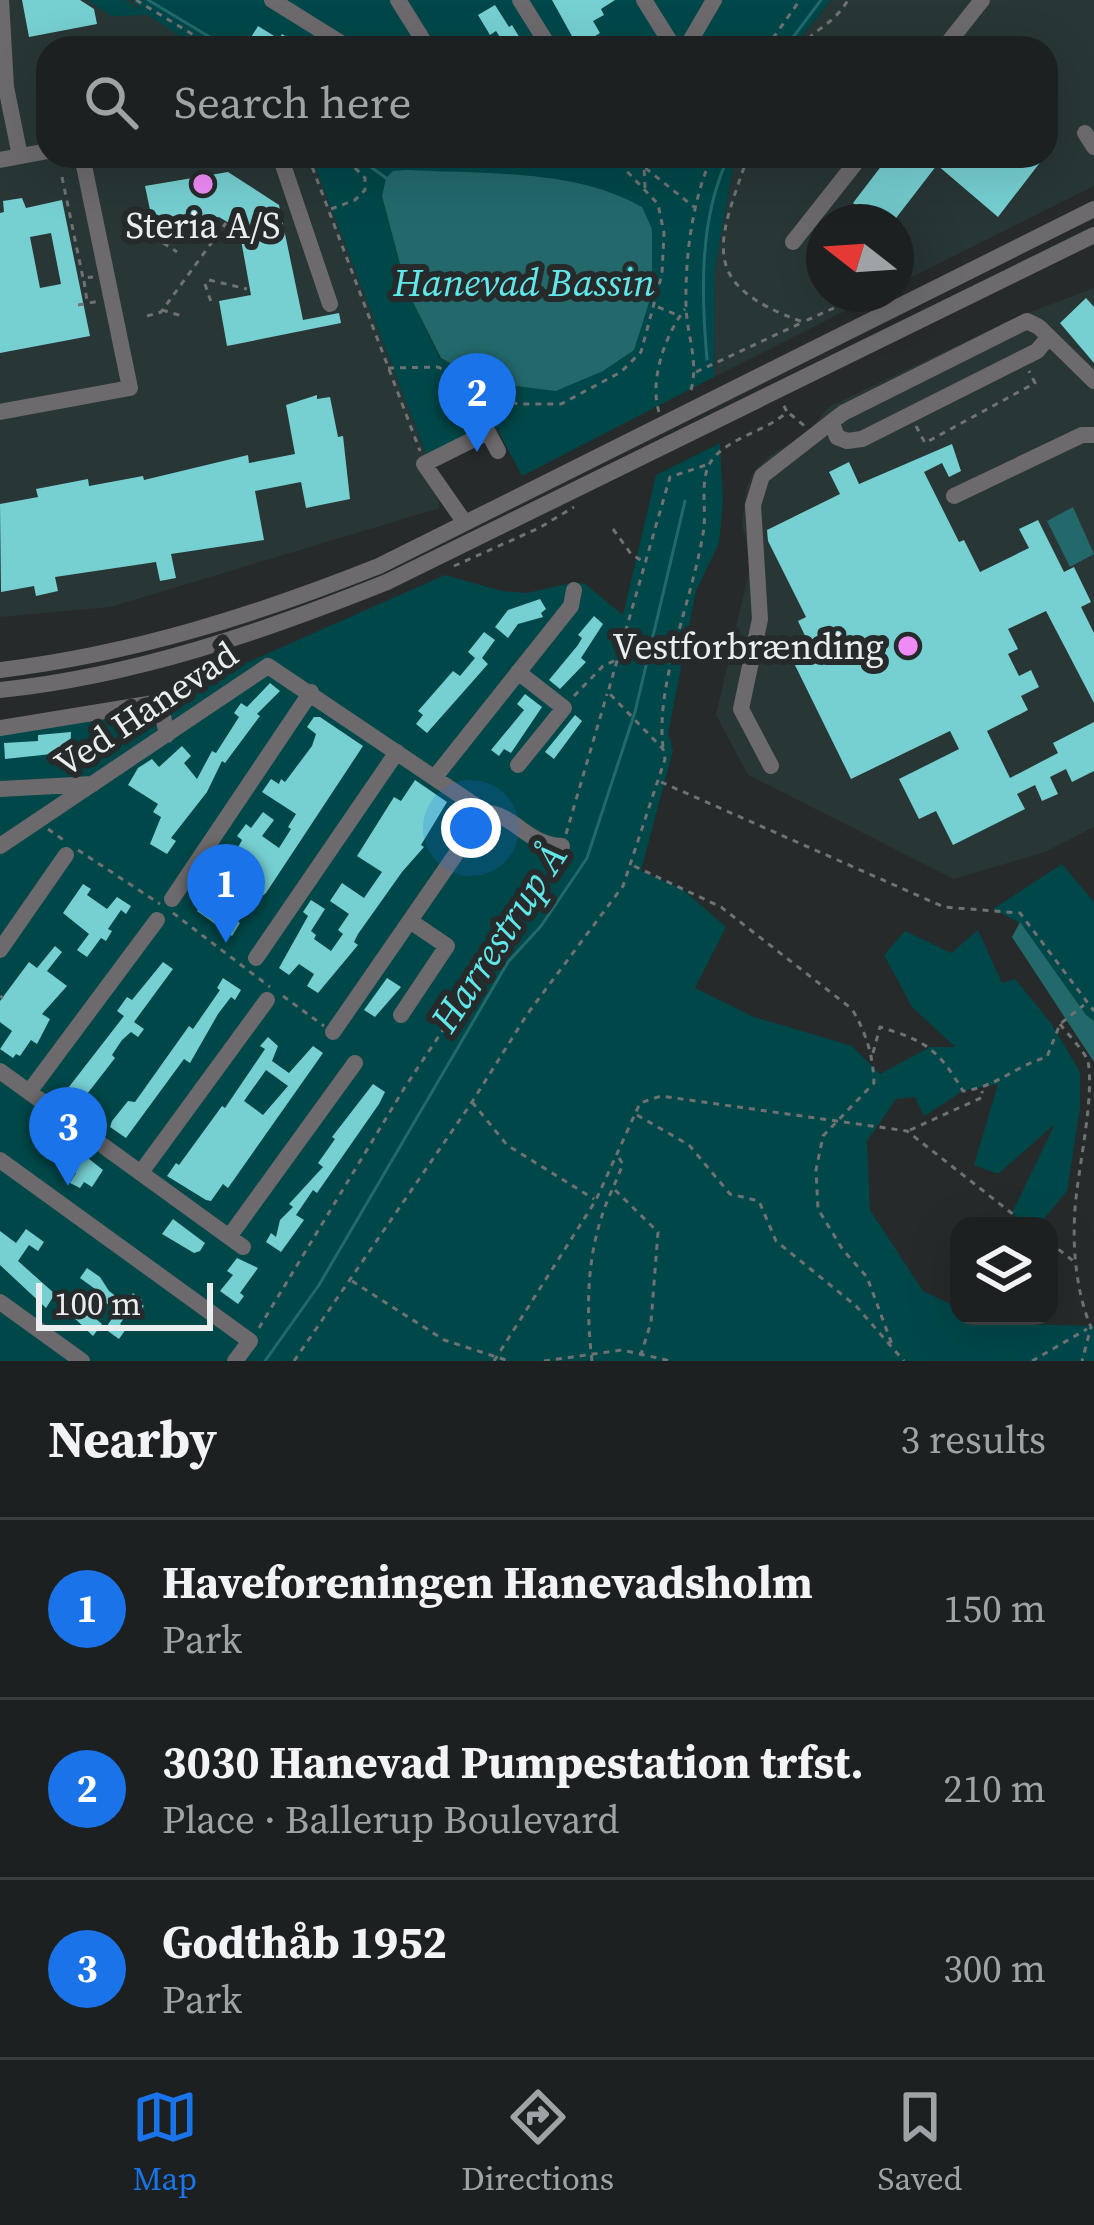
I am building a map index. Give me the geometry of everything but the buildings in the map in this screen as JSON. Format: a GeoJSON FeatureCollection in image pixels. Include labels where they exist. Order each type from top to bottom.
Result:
{"type":"FeatureCollection","features":[{"type":"Feature","properties":{"kind":"street"},"geometry":{"type":"LineString","coordinates":[[1,0],[6,87],[20,156]]}},
{"type":"Feature","properties":{"kind":"street"},"geometry":{"type":"LineString","coordinates":[[398,0],[420,36]]}},
{"type":"Feature","properties":{"kind":"street"},"geometry":{"type":"LineString","coordinates":[[520,0],[542,36]]}},
{"type":"Feature","properties":{"kind":"street"},"geometry":{"type":"LineString","coordinates":[[644,0],[666,36]]}},
{"type":"Feature","properties":{"kind":"street"},"geometry":{"type":"LineString","coordinates":[[693,36],[714,0]]}},
{"type":"Feature","properties":{"kind":"street"},"geometry":{"type":"LineString","coordinates":[[954,36],[982,0]]}},
{"type":"Feature","properties":{"kind":"street"},"geometry":{"type":"LineString","coordinates":[[276,1],[330,36]]}},
{"type":"Feature","properties":{"kind":"street"},"geometry":{"type":"LineString","coordinates":[[0,160],[36,153]]}},
{"type":"Feature","properties":{"kind":"street"},"geometry":{"type":"LineString","coordinates":[[0,412],[130,388],[84,168]]}},
{"type":"Feature","properties":{"kind":"street"},"geometry":{"type":"LineString","coordinates":[[284,168],[330,304]]}},
{"type":"Feature","properties":{"kind":"street"},"geometry":{"type":"LineString","coordinates":[[794,242],[852,168]]}},
{"type":"Feature","properties":{"kind":"street"},"geometry":{"type":"LineString","coordinates":[[0,670],[156,642],[290,602],[379,566],[1094,209]]}},
{"type":"Feature","properties":{"kind":"street"},"geometry":{"type":"LineString","coordinates":[[0,690],[192,652],[298,618],[387,582],[1094,236]]}},
{"type":"Feature","properties":{"kind":"street"},"geometry":{"type":"LineString","coordinates":[[771,766],[741,710],[760,619],[753,505],[762,476],[824,429],[1027,321],[1094,381]]}},
{"type":"Feature","properties":{"kind":"street"},"geometry":{"type":"LineString","coordinates":[[824,429],[848,441],[862,439],[1037,351],[1048,338]]}},
{"type":"Feature","properties":{"kind":"street"},"geometry":{"type":"LineString","coordinates":[[465,523],[424,464],[488,432],[498,451]]}},
{"type":"Feature","properties":{"kind":"street"},"geometry":{"type":"LineString","coordinates":[[954,496],[1082,435],[1094,435]]}},
{"type":"Feature","properties":{"kind":"street"},"geometry":{"type":"LineString","coordinates":[[435,778],[571,606],[574,590]]}},
{"type":"Feature","properties":{"kind":"street","name":"Ved Hanevad"},"geometry":{"type":"LineString","coordinates":[[0,846],[268,666],[311,692]]}},
{"type":"Feature","properties":{"kind":"street"},"geometry":{"type":"LineString","coordinates":[[518,672],[569,702],[518,765]]}},
{"type":"Feature","properties":{"kind":"street"},"geometry":{"type":"LineString","coordinates":[[172,898],[311,692],[485,812],[498,814],[542,844],[562,846]]}},
{"type":"Feature","properties":{"kind":"street"},"geometry":{"type":"LineString","coordinates":[[0,728],[160,702],[166,735]]}},
{"type":"Feature","properties":{"kind":"street"},"geometry":{"type":"LineString","coordinates":[[256,958],[397,752]]}},
{"type":"Feature","properties":{"kind":"street"},"geometry":{"type":"LineString","coordinates":[[0,789],[94,784]]}},
{"type":"Feature","properties":{"kind":"street"},"geometry":{"type":"LineString","coordinates":[[333,1032],[485,812]]}},
{"type":"Feature","properties":{"kind":"street"},"geometry":{"type":"LineString","coordinates":[[0,950],[65,855]]}},
{"type":"Feature","properties":{"kind":"street"},"geometry":{"type":"LineString","coordinates":[[401,1015],[447,946],[412,918]]}},
{"type":"Feature","properties":{"kind":"street"},"geometry":{"type":"LineString","coordinates":[[29,1092],[157,920]]}},
{"type":"Feature","properties":{"kind":"street"},"geometry":{"type":"LineString","coordinates":[[142,1172],[267,1000]]}},
{"type":"Feature","properties":{"kind":"street"},"geometry":{"type":"LineString","coordinates":[[0,1071],[236,1242],[355,1063]]}},
{"type":"Feature","properties":{"kind":"street"},"geometry":{"type":"LineString","coordinates":[[0,1160],[250,1341],[235,1361]]}},
{"type":"Feature","properties":{"kind":"street"},"geometry":{"type":"LineString","coordinates":[[0,1302],[82,1361]]}},
{"type":"Feature","properties":{"kind":"path"},"geometry":{"type":"LineString","coordinates":[[136,0],[195,36]]}},
{"type":"Feature","properties":{"kind":"path"},"geometry":{"type":"LineString","coordinates":[[774,36],[800,0]]}},
{"type":"Feature","properties":{"kind":"path"},"geometry":{"type":"LineString","coordinates":[[811,36],[838,16],[848,0]]}},
{"type":"Feature","properties":{"kind":"path"},"geometry":{"type":"LineString","coordinates":[[313,168],[424,464]]}},
{"type":"Feature","properties":{"kind":"path"},"geometry":{"type":"LineString","coordinates":[[329,209],[355,200],[364,190],[365,178],[355,168]]}},
{"type":"Feature","properties":{"kind":"path"},"geometry":{"type":"LineString","coordinates":[[388,368],[439,368],[497,399],[518,404],[561,404],[620,373],[641,352],[656,306],[664,233],[660,209],[624,168]]}},
{"type":"Feature","properties":{"kind":"path"},"geometry":{"type":"LineString","coordinates":[[644,168],[645,190]]}},
{"type":"Feature","properties":{"kind":"path"},"geometry":{"type":"LineString","coordinates":[[645,168],[695,209]]}},
{"type":"Feature","properties":{"kind":"path"},"geometry":{"type":"LineString","coordinates":[[691,390],[696,371],[686,307],[695,209],[708,168]]}},
{"type":"Feature","properties":{"kind":"path"},"geometry":{"type":"LineString","coordinates":[[744,168],[720,250],[724,267],[747,293],[802,322]]}},
{"type":"Feature","properties":{"kind":"path"},"geometry":{"type":"LineString","coordinates":[[62,178],[87,303]]}},
{"type":"Feature","properties":{"kind":"path"},"geometry":{"type":"LineString","coordinates":[[147,316],[162,310],[226,223]]}},
{"type":"Feature","properties":{"kind":"path"},"geometry":{"type":"LineString","coordinates":[[131,236],[146,232],[177,252]]}},
{"type":"Feature","properties":{"kind":"path"},"geometry":{"type":"LineString","coordinates":[[83,278],[107,276]]}},
{"type":"Feature","properties":{"kind":"path"},"geometry":{"type":"LineString","coordinates":[[212,305],[207,282],[247,290]]}},
{"type":"Feature","properties":{"kind":"path"},"geometry":{"type":"LineString","coordinates":[[78,305],[111,298]]}},
{"type":"Feature","properties":{"kind":"path"},"geometry":{"type":"LineString","coordinates":[[656,306],[679,316]]}},
{"type":"Feature","properties":{"kind":"path"},"geometry":{"type":"LineString","coordinates":[[664,425],[655,384],[686,307]]}},
{"type":"Feature","properties":{"kind":"path"},"geometry":{"type":"LineString","coordinates":[[162,310],[182,316]]}},
{"type":"Feature","properties":{"kind":"path"},"geometry":{"type":"LineString","coordinates":[[696,371],[824,312]]}},
{"type":"Feature","properties":{"kind":"path"},"geometry":{"type":"LineString","coordinates":[[909,415],[925,443],[1035,383],[1022,358]]}},
{"type":"Feature","properties":{"kind":"path"},"geometry":{"type":"LineString","coordinates":[[782,402],[787,412],[824,429]]}},
{"type":"Feature","properties":{"kind":"path"},"geometry":{"type":"LineString","coordinates":[[250,1341],[406,1088],[552,868],[670,477],[709,464],[719,453],[776,423],[787,412]]}},
{"type":"Feature","properties":{"kind":"path"},"geometry":{"type":"LineString","coordinates":[[293,1361],[528,1013],[623,886],[665,759],[664,707],[704,529],[709,464]]}},
{"type":"Feature","properties":{"kind":"path"},"geometry":{"type":"LineString","coordinates":[[613,529],[631,554],[646,562]]}},
{"type":"Feature","properties":{"kind":"path"},"geometry":{"type":"LineString","coordinates":[[569,702],[604,666],[618,659]]}},
{"type":"Feature","properties":{"kind":"path"},"geometry":{"type":"LineString","coordinates":[[608,692],[663,749]]}},
{"type":"Feature","properties":{"kind":"path"},"geometry":{"type":"LineString","coordinates":[[659,782],[944,907],[1021,913],[1094,1011]]}},
{"type":"Feature","properties":{"kind":"path"},"geometry":{"type":"LineString","coordinates":[[37,821],[166,908],[333,1032]]}},
{"type":"Feature","properties":{"kind":"path"},"geometry":{"type":"LineString","coordinates":[[632,865],[721,907],[852,1009],[873,1055]]}},
{"type":"Feature","properties":{"kind":"path"},"geometry":{"type":"LineString","coordinates":[[892,1347],[867,1277],[843,1250],[818,1209],[816,1170],[823,1136],[874,1082],[873,1055],[880,1028],[922,1040],[945,1060],[963,1091],[981,1089],[999,1083],[1021,1064],[1047,1057],[1060,1024],[1086,1004]]}},
{"type":"Feature","properties":{"kind":"path"},"geometry":{"type":"LineString","coordinates":[[1060,1024],[1090,1063],[1093,1095],[1076,1195],[1082,1306],[1091,1318],[1082,1361]]}},
{"type":"Feature","properties":{"kind":"path"},"geometry":{"type":"LineString","coordinates":[[907,1132],[983,1097],[981,1089]]}},
{"type":"Feature","properties":{"kind":"path"},"geometry":{"type":"LineString","coordinates":[[495,1359],[596,1200],[640,1103],[661,1096],[907,1132],[1016,1217]]}},
{"type":"Feature","properties":{"kind":"path"},"geometry":{"type":"LineString","coordinates":[[472,1102],[507,1145],[596,1200]]}},
{"type":"Feature","properties":{"kind":"path"},"geometry":{"type":"LineString","coordinates":[[636,1114],[689,1145],[730,1194],[759,1201],[776,1240],[856,1306],[904,1361]]}},
{"type":"Feature","properties":{"kind":"path"},"geometry":{"type":"LineString","coordinates":[[592,1361],[592,1244],[622,1164],[618,1157]]}},
{"type":"Feature","properties":{"kind":"path"},"geometry":{"type":"LineString","coordinates":[[613,1188],[658,1232],[651,1322],[639,1361]]}},
{"type":"Feature","properties":{"kind":"path"},"geometry":{"type":"LineString","coordinates":[[1058,1249],[1078,1265]]}},
{"type":"Feature","properties":{"kind":"path"},"geometry":{"type":"LineString","coordinates":[[351,1280],[444,1340],[509,1361]]}},
{"type":"Feature","properties":{"kind":"path"},"geometry":{"type":"LineString","coordinates":[[1032,1361],[1091,1327]]}},
{"type":"Feature","properties":{"kind":"path"},"geometry":{"type":"LineString","coordinates":[[544,1361],[622,1350],[670,1361]]}},
{"type":"Feature","properties":{"kind":"shaded area"},"geometry":{"type":"Polygon","coordinates":[[[0,0],[131,0],[181,36],[36,36],[36,168],[316,168],[427,456],[440,508],[110,607],[0,617],[0,0]]]}},
{"type":"Feature","properties":{"kind":"shaded area"},"geometry":{"type":"Polygon","coordinates":[[[87,0],[125,0],[140,10],[132,0],[831,0],[802,36],[179,36],[148,15],[111,16],[87,0]]]}},
{"type":"Feature","properties":{"kind":"shaded area"},"geometry":{"type":"Polygon","coordinates":[[[831,0],[1094,0],[1094,186],[914,276],[914,204],[806,204],[806,312],[843,312],[714,377],[715,269],[733,168],[1058,168],[1058,36],[803,36],[831,0]]]}},
{"type":"Feature","properties":{"kind":"shaded area"},"geometry":{"type":"Polygon","coordinates":[[[316,168],[733,168],[715,269],[714,377],[522,476],[497,429],[488,425],[427,456],[316,168]],[[393,171],[382,196],[407,289],[440,358],[472,376],[393,171]]]}},
{"type":"Feature","properties":{"kind":"shaded area"},"geometry":{"type":"Polygon","coordinates":[[[1094,288],[1094,827],[1045,852],[954,879],[748,775],[716,715],[751,562],[742,524],[746,489],[755,470],[807,433],[829,407],[1012,319],[1094,288]]]}},
{"type":"Feature","properties":{"kind":"shaded area"},"geometry":{"type":"Polygon","coordinates":[[[720,443],[719,543],[696,591],[668,734],[673,750],[641,871],[682,889],[726,927],[695,988],[754,1017],[852,1046],[880,1074],[930,1047],[955,1047],[912,1007],[884,955],[905,931],[951,953],[978,930],[1002,983],[1015,979],[1051,1023],[1080,1072],[1080,1108],[1067,1191],[1045,1217],[1012,1213],[1055,1124],[998,1174],[974,1165],[998,1084],[963,1091],[924,1116],[915,1097],[896,1099],[867,1141],[870,1210],[923,1291],[950,1304],[950,1325],[1094,1326],[1094,1361],[0,1361],[0,720],[82,712],[192,687],[445,575],[527,593],[585,584],[623,615],[656,475],[720,443]]]}},
{"type":"Feature","properties":{"kind":"shaded area"},"geometry":{"type":"Polygon","coordinates":[[[1062,864],[1094,902],[1094,1021],[1020,923],[993,909],[1062,864]]]}},
{"type":"Feature","properties":{"kind":"water","name":"Hanevad Bassin"},"geometry":{"type":"Polygon","coordinates":[[[393,171],[559,180],[642,207],[652,229],[652,293],[634,350],[603,371],[556,391],[499,384],[472,376],[441,358],[407,290],[382,196],[393,171]]]}},
{"type":"Feature","properties":{"kind":"water"},"geometry":{"type":"Polygon","coordinates":[[[1073,507],[1094,554],[1070,567],[1047,521],[1073,507]]]}},
{"type":"Feature","properties":{"kind":"water"},"geometry":{"type":"Polygon","coordinates":[[[1020,922],[1094,1021],[1094,1062],[1012,937],[1020,922]]]}},
{"type":"Feature","properties":{"kind":"waterway"},"geometry":{"type":"LineString","coordinates":[[148,0],[208,36]]}},
{"type":"Feature","properties":{"kind":"waterway","name":"Harrestrup Å"},"geometry":{"type":"LineString","coordinates":[[794,36],[821,0]]}},
{"type":"Feature","properties":{"kind":"waterway"},"geometry":{"type":"LineString","coordinates":[[372,168],[386,178]]}},
{"type":"Feature","properties":{"kind":"waterway","name":"Harrestrup Å"},"geometry":{"type":"LineString","coordinates":[[707,359],[703,282],[707,230],[724,168]]}},
{"type":"Feature","properties":{"kind":"waterway","name":"Harrestrup Å"},"geometry":{"type":"LineString","coordinates":[[265,1361],[319,1285],[508,962],[541,926],[587,858],[635,712],[685,501]]}},
{"type":"Feature","properties":{"kind":"place","name":"Steria A/S"},"geometry":{"type":"Point","coordinates":[203,184]}},
{"type":"Feature","properties":{"kind":"place","name":"3030 Hanevad Pumpestation trfst."},"geometry":{"type":"Point","coordinates":[477,452]}},
{"type":"Feature","properties":{"kind":"place","name":"Vestforbrænding"},"geometry":{"type":"Point","coordinates":[908,646]}},
{"type":"Feature","properties":{"kind":"place","name":"Haveforeningen Hanevadsholm"},"geometry":{"type":"Point","coordinates":[226,943]}},
{"type":"Feature","properties":{"kind":"place","name":"Godthåb 1952"},"geometry":{"type":"Point","coordinates":[68,1186]}}]}
